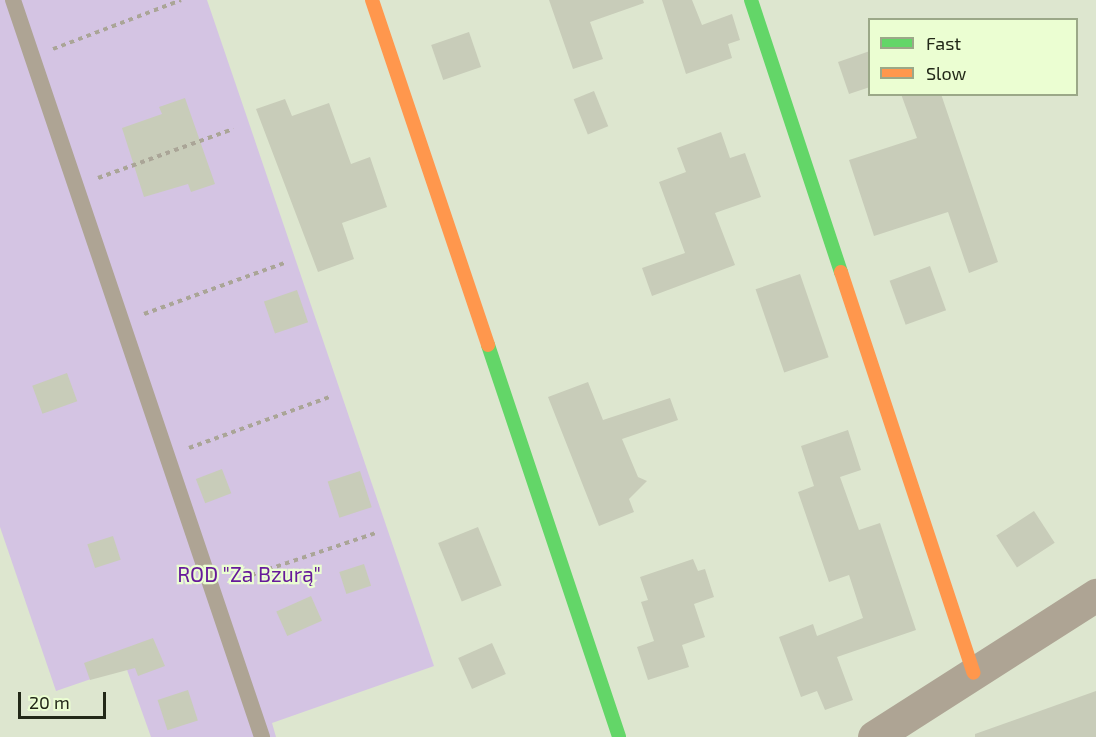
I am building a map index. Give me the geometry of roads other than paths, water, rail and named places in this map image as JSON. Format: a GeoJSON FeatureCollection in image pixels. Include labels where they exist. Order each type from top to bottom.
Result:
{"type":"FeatureCollection","features":[{"type":"Feature","properties":{"kind":"street"},"geometry":{"type":"LineString","coordinates":[[372,0],[619,737]]}},
{"type":"Feature","properties":{"kind":"street"},"geometry":{"type":"LineString","coordinates":[[751,0],[974,673]]}},
{"type":"Feature","properties":{"kind":"street"},"geometry":{"type":"LineString","coordinates":[[874,737],[1096,595]]}},
{"type":"Feature","properties":{"kind":"lane"},"geometry":{"type":"LineString","coordinates":[[13,0],[262,737]]}},
{"type":"Feature","properties":{"kind":"park label","name":"ROD \"Za Bzurą\""},"geometry":{"type":"Point","coordinates":[249,574]}}]}
